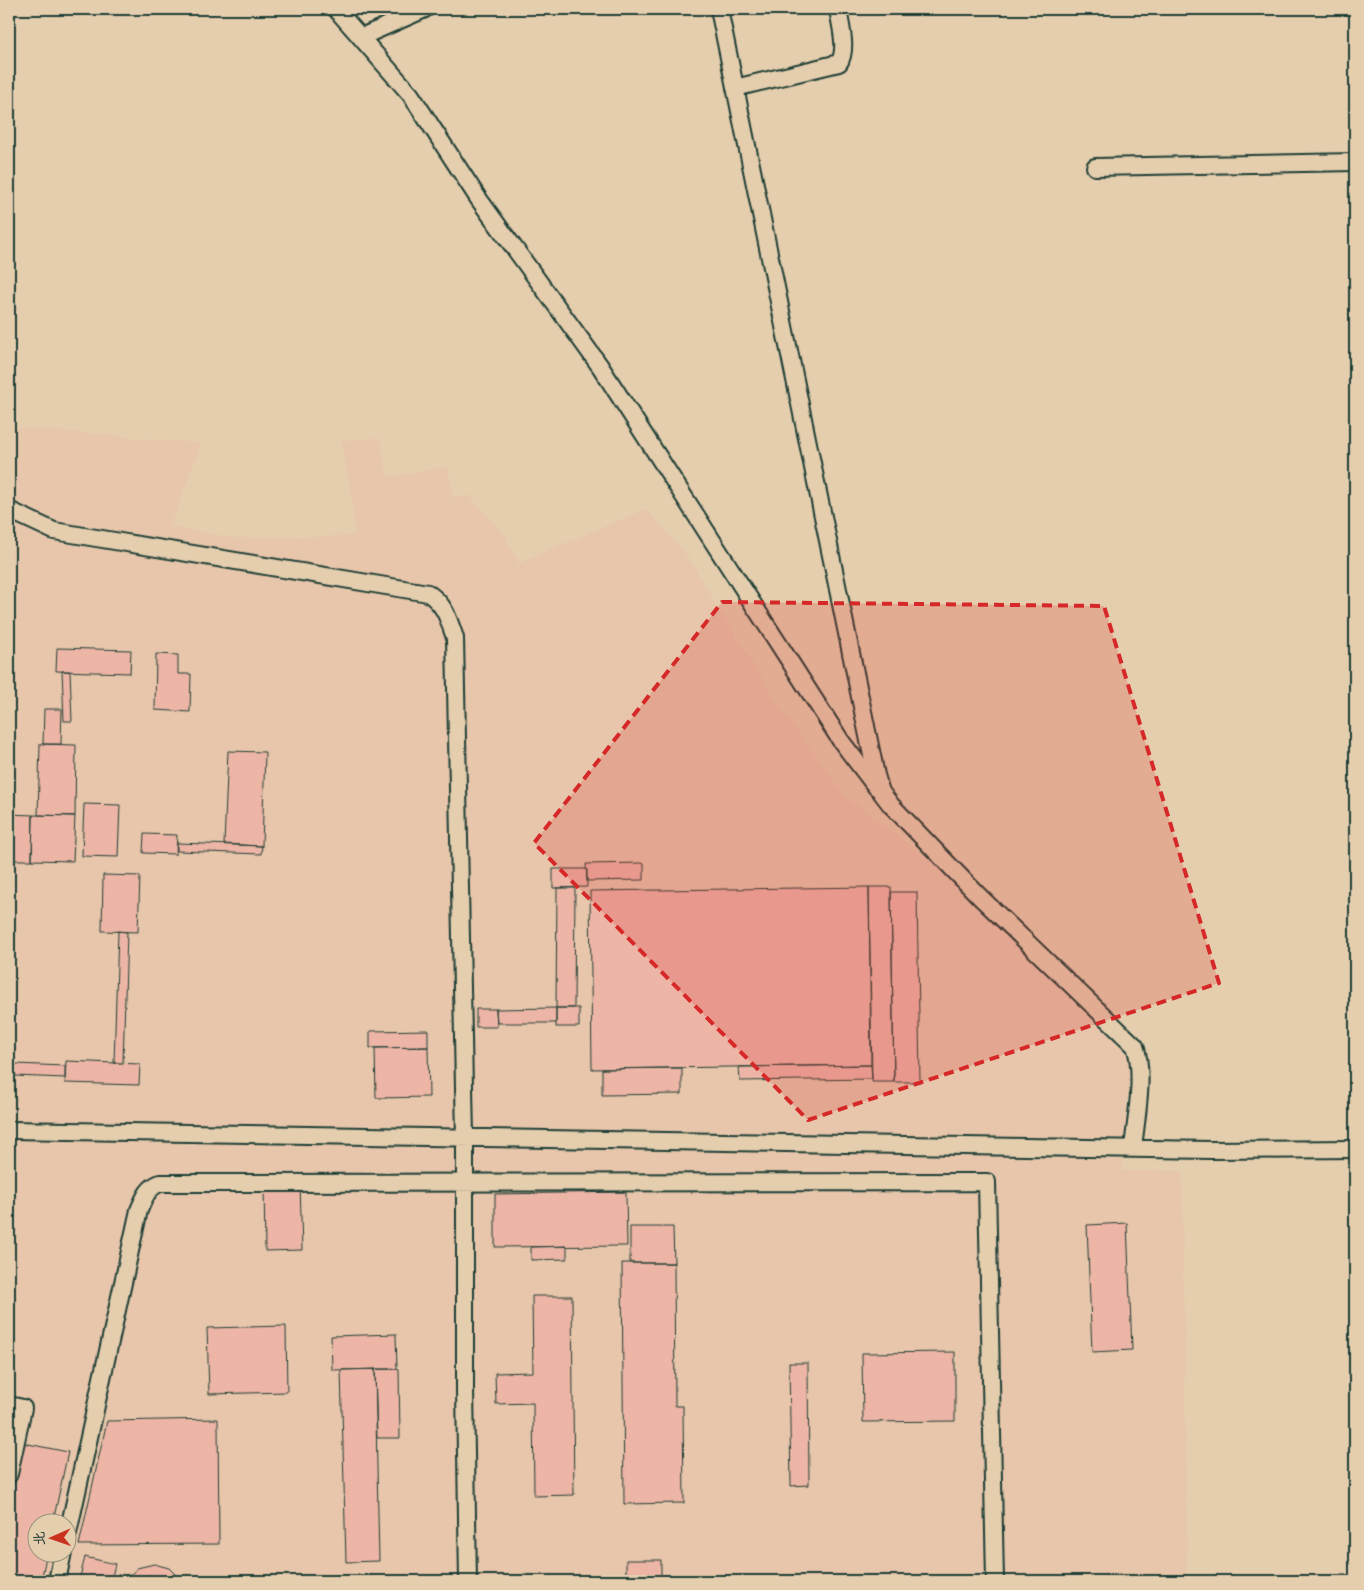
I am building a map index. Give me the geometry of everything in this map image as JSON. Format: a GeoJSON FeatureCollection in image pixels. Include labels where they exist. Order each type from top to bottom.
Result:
{"type":"FeatureCollection","features":[{"type":"Feature","properties":{"kind":"street"},"geometry":{"type":"LineString","coordinates":[[336,9],[349,16],[361,37],[411,95],[478,198],[600,366],[836,732],[891,805],[979,896],[1135,1046],[1139,1057],[1139,1077],[1133,1148]]}},
{"type":"Feature","properties":{"kind":"street"},"geometry":{"type":"LineString","coordinates":[[361,37],[425,9]]}},
{"type":"Feature","properties":{"kind":"street"},"geometry":{"type":"LineString","coordinates":[[719,9],[881,792]]}},
{"type":"Feature","properties":{"kind":"street"},"geometry":{"type":"LineString","coordinates":[[735,88],[839,62],[842,57],[843,46],[838,9]]}},
{"type":"Feature","properties":{"kind":"street"},"geometry":{"type":"LineString","coordinates":[[1095,167],[1355,162]]}},
{"type":"Feature","properties":{"kind":"street"},"geometry":{"type":"LineString","coordinates":[[9,510],[54,531],[428,594],[439,601],[447,614],[455,638],[465,1137],[465,1389],[468,1581]]}},
{"type":"Feature","properties":{"kind":"street"},"geometry":{"type":"LineString","coordinates":[[9,1130],[1133,1148],[1355,1149]]}},
{"type":"Feature","properties":{"kind":"street"},"geometry":{"type":"LineString","coordinates":[[73,1512],[138,1210],[148,1192],[154,1186],[168,1182],[987,1182],[995,1581]]}},
{"type":"Feature","properties":{"kind":"street"},"geometry":{"type":"LineString","coordinates":[[9,1405],[23,1408],[9,1474]]}},
{"type":"Feature","properties":{"kind":"street"},"geometry":{"type":"LineString","coordinates":[[57,1581],[61,1562]]}},
{"type":"Feature","properties":{"kind":"highlighted area"},"geometry":{"type":"Polygon","coordinates":[[[722,602],[1104,606],[1219,983],[808,1120],[534,843],[722,602]]]}},
{"type":"Feature","properties":{"kind":"shaded area"},"geometry":{"type":"Polygon","coordinates":[[[9,427],[201,443],[170,527],[236,538],[355,536],[352,496],[341,440],[380,438],[388,477],[448,467],[453,498],[469,495],[502,532],[519,563],[646,509],[685,553],[780,707],[847,798],[925,856],[1020,944],[1125,1049],[1130,1066],[1122,1171],[1182,1171],[1187,1581],[9,1581],[9,427]]]}},
{"type":"Feature","properties":{"kind":"building"},"geometry":{"type":"Polygon","coordinates":[[[57,648],[131,650],[130,673],[56,671],[57,648]]]}},
{"type":"Feature","properties":{"kind":"building"},"geometry":{"type":"Polygon","coordinates":[[[156,654],[178,655],[178,674],[191,674],[190,712],[155,710],[156,654]]]}},
{"type":"Feature","properties":{"kind":"building"},"geometry":{"type":"Polygon","coordinates":[[[62,671],[70,671],[72,721],[64,721],[62,671]]]}},
{"type":"Feature","properties":{"kind":"building"},"geometry":{"type":"Polygon","coordinates":[[[44,709],[62,709],[61,744],[43,744],[44,709]]]}},
{"type":"Feature","properties":{"kind":"building"},"geometry":{"type":"Polygon","coordinates":[[[40,744],[76,745],[75,816],[38,815],[40,744]]]}},
{"type":"Feature","properties":{"kind":"building"},"geometry":{"type":"Polygon","coordinates":[[[228,751],[265,752],[262,846],[224,844],[228,751]]]}},
{"type":"Feature","properties":{"kind":"building"},"geometry":{"type":"Polygon","coordinates":[[[84,804],[120,805],[118,857],[82,856],[84,804]]]}},
{"type":"Feature","properties":{"kind":"building"},"geometry":{"type":"Polygon","coordinates":[[[9,814],[33,815],[32,860],[9,860],[9,814]]]}},
{"type":"Feature","properties":{"kind":"building"},"geometry":{"type":"Polygon","coordinates":[[[33,815],[75,816],[73,861],[32,860],[33,815]]]}},
{"type":"Feature","properties":{"kind":"building"},"geometry":{"type":"Polygon","coordinates":[[[144,834],[177,835],[176,854],[143,853],[144,834]]]}},
{"type":"Feature","properties":{"kind":"building"},"geometry":{"type":"Polygon","coordinates":[[[177,843],[262,846],[261,854],[177,851],[177,843]]]}},
{"type":"Feature","properties":{"kind":"building"},"geometry":{"type":"Polygon","coordinates":[[[644,863],[644,880],[587,881],[586,864],[644,863]]]}},
{"type":"Feature","properties":{"kind":"building"},"geometry":{"type":"Polygon","coordinates":[[[553,869],[587,869],[587,887],[553,888],[553,869]]]}},
{"type":"Feature","properties":{"kind":"building"},"geometry":{"type":"Polygon","coordinates":[[[103,875],[140,876],[138,932],[102,931],[103,875]]]}},
{"type":"Feature","properties":{"kind":"building"},"geometry":{"type":"Polygon","coordinates":[[[869,887],[891,887],[894,1082],[872,1082],[869,887]]]}},
{"type":"Feature","properties":{"kind":"building"},"geometry":{"type":"Polygon","coordinates":[[[869,887],[871,1065],[592,1069],[590,891],[869,887]]]}},
{"type":"Feature","properties":{"kind":"building"},"geometry":{"type":"Polygon","coordinates":[[[557,888],[575,888],[574,1008],[556,1008],[557,888]]]}},
{"type":"Feature","properties":{"kind":"building"},"geometry":{"type":"Polygon","coordinates":[[[891,892],[917,892],[920,1082],[894,1082],[891,892]]]}},
{"type":"Feature","properties":{"kind":"building"},"geometry":{"type":"Polygon","coordinates":[[[118,931],[127,932],[123,1063],[114,1063],[118,931]]]}},
{"type":"Feature","properties":{"kind":"building"},"geometry":{"type":"Polygon","coordinates":[[[556,1008],[579,1008],[579,1027],[556,1027],[556,1008]]]}},
{"type":"Feature","properties":{"kind":"building"},"geometry":{"type":"Polygon","coordinates":[[[556,1008],[556,1023],[497,1023],[496,1009],[556,1008]]]}},
{"type":"Feature","properties":{"kind":"building"},"geometry":{"type":"Polygon","coordinates":[[[476,1009],[496,1009],[497,1027],[476,1027],[476,1009]]]}},
{"type":"Feature","properties":{"kind":"building"},"geometry":{"type":"Polygon","coordinates":[[[428,1030],[428,1047],[370,1048],[370,1031],[428,1030]]]}},
{"type":"Feature","properties":{"kind":"building"},"geometry":{"type":"Polygon","coordinates":[[[428,1047],[429,1097],[376,1098],[375,1048],[428,1047]]]}},
{"type":"Feature","properties":{"kind":"building"},"geometry":{"type":"Polygon","coordinates":[[[66,1061],[140,1064],[139,1085],[65,1083],[66,1061]]]}},
{"type":"Feature","properties":{"kind":"building"},"geometry":{"type":"Polygon","coordinates":[[[15,1064],[65,1066],[65,1078],[15,1076],[15,1064]]]}},
{"type":"Feature","properties":{"kind":"building"},"geometry":{"type":"Polygon","coordinates":[[[871,1065],[872,1079],[740,1081],[739,1067],[871,1065]]]}},
{"type":"Feature","properties":{"kind":"building"},"geometry":{"type":"Polygon","coordinates":[[[682,1068],[682,1094],[602,1095],[602,1069],[682,1068]]]}},
{"type":"Feature","properties":{"kind":"building"},"geometry":{"type":"Polygon","coordinates":[[[300,1183],[302,1250],[265,1251],[264,1184],[300,1183]]]}},
{"type":"Feature","properties":{"kind":"building"},"geometry":{"type":"Polygon","coordinates":[[[626,1192],[627,1246],[495,1247],[495,1194],[626,1192]]]}},
{"type":"Feature","properties":{"kind":"building"},"geometry":{"type":"Polygon","coordinates":[[[1127,1223],[1132,1350],[1092,1352],[1087,1225],[1127,1223]]]}},
{"type":"Feature","properties":{"kind":"building"},"geometry":{"type":"Polygon","coordinates":[[[630,1227],[673,1227],[674,1263],[630,1263],[630,1227]]]}},
{"type":"Feature","properties":{"kind":"building"},"geometry":{"type":"Polygon","coordinates":[[[567,1246],[567,1259],[531,1260],[531,1247],[567,1246]]]}},
{"type":"Feature","properties":{"kind":"building"},"geometry":{"type":"Polygon","coordinates":[[[622,1263],[674,1263],[675,1406],[683,1406],[684,1503],[624,1504],[622,1263]]]}},
{"type":"Feature","properties":{"kind":"building"},"geometry":{"type":"Polygon","coordinates":[[[532,1296],[572,1296],[574,1495],[534,1496],[533,1403],[496,1404],[495,1373],[533,1372],[532,1296]]]}},
{"type":"Feature","properties":{"kind":"building"},"geometry":{"type":"Polygon","coordinates":[[[286,1326],[287,1392],[209,1394],[207,1328],[286,1326]]]}},
{"type":"Feature","properties":{"kind":"building"},"geometry":{"type":"Polygon","coordinates":[[[396,1334],[397,1369],[332,1370],[331,1336],[396,1334]]]}},
{"type":"Feature","properties":{"kind":"building"},"geometry":{"type":"Polygon","coordinates":[[[955,1352],[955,1421],[863,1422],[862,1353],[955,1352]]]}},
{"type":"Feature","properties":{"kind":"building"},"geometry":{"type":"Polygon","coordinates":[[[789,1363],[808,1363],[809,1485],[791,1486],[789,1363]]]}},
{"type":"Feature","properties":{"kind":"building"},"geometry":{"type":"Polygon","coordinates":[[[375,1369],[399,1369],[400,1438],[377,1438],[375,1369]]]}},
{"type":"Feature","properties":{"kind":"building"},"geometry":{"type":"Polygon","coordinates":[[[375,1369],[379,1561],[346,1562],[341,1370],[375,1369]]]}},
{"type":"Feature","properties":{"kind":"building"},"geometry":{"type":"Polygon","coordinates":[[[218,1419],[219,1544],[79,1545],[107,1421],[218,1419]]]}},
{"type":"Feature","properties":{"kind":"building"},"geometry":{"type":"Polygon","coordinates":[[[23,1443],[68,1452],[55,1512],[28,1512],[28,1562],[45,1562],[41,1581],[9,1581],[9,1510],[23,1443]]]}},
{"type":"Feature","properties":{"kind":"building"},"geometry":{"type":"Polygon","coordinates":[[[85,1557],[115,1564],[111,1581],[79,1581],[85,1557]]]}},
{"type":"Feature","properties":{"kind":"building"},"geometry":{"type":"Polygon","coordinates":[[[626,1560],[661,1560],[661,1581],[626,1581],[626,1560]]]}},
{"type":"Feature","properties":{"kind":"building"},"geometry":{"type":"Polygon","coordinates":[[[154,1564],[169,1568],[182,1581],[125,1581],[137,1568],[154,1564]]]}}]}
